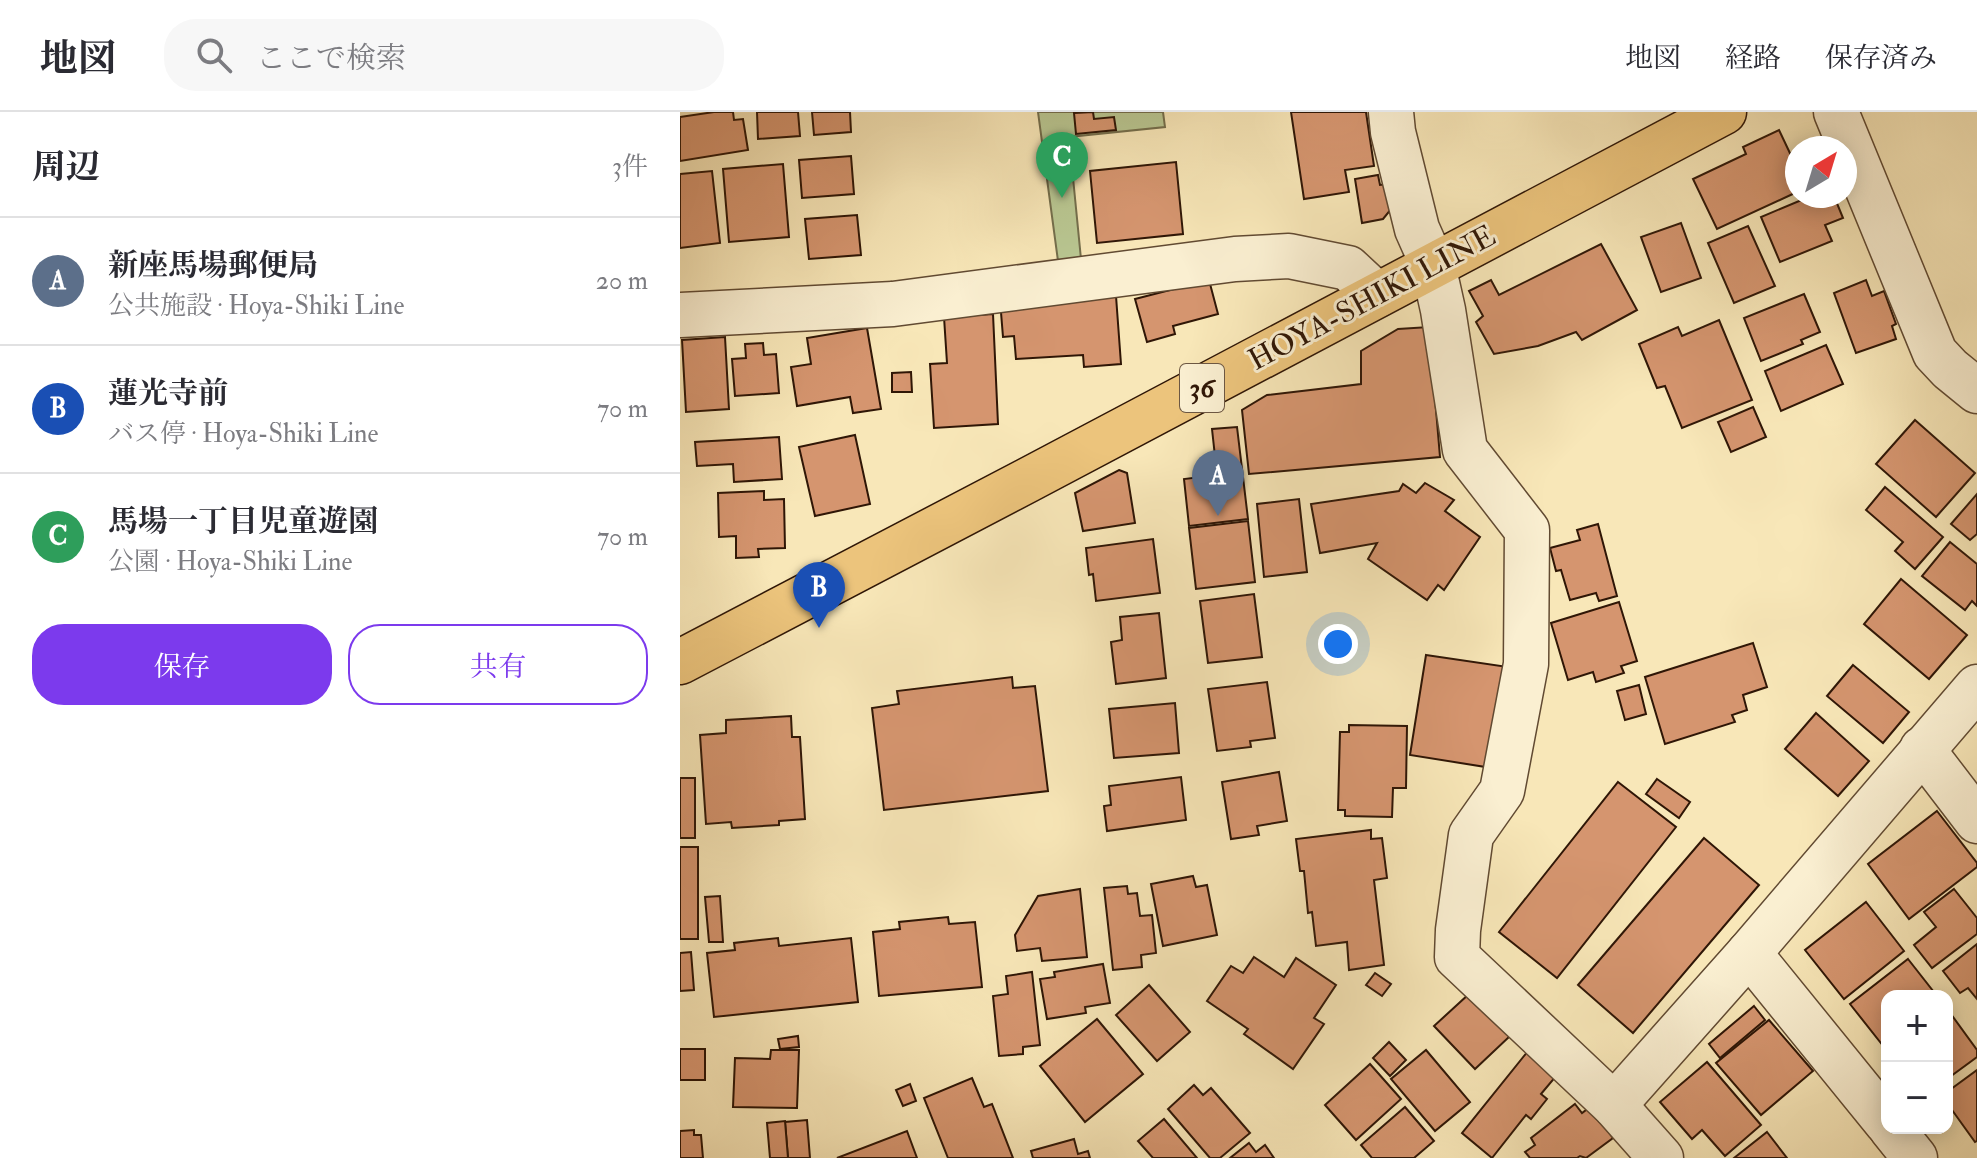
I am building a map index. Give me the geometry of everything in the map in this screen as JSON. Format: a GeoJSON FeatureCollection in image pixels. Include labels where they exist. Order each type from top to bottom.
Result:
{"type":"FeatureCollection","features":[{"type":"Feature","properties":{"kind":"main road","name":"HOYA-SHIKI LINE"},"geometry":{"type":"LineString","coordinates":[[680,662],[1724,112]]}},
{"type":"Feature","properties":{"kind":"street"},"geometry":{"type":"LineString","coordinates":[[1391,112],[1417,229],[1433,265],[1443,310],[1465,450],[1527,530],[1526,664],[1502,791],[1471,835],[1457,957],[1614,1105],[1661,1158]]}},
{"type":"Feature","properties":{"kind":"street"},"geometry":{"type":"LineString","coordinates":[[1836,112],[1935,353],[1977,391]]}},
{"type":"Feature","properties":{"kind":"street"},"geometry":{"type":"LineString","coordinates":[[680,315],[893,304],[1235,259],[1289,256],[1348,268],[1377,295]]}},
{"type":"Feature","properties":{"kind":"street"},"geometry":{"type":"LineString","coordinates":[[1614,1105],[1977,687]]}},
{"type":"Feature","properties":{"kind":"street"},"geometry":{"type":"LineString","coordinates":[[1922,749],[1977,821]]}},
{"type":"Feature","properties":{"kind":"street"},"geometry":{"type":"LineString","coordinates":[[1749,953],[1881,1116]]}},
{"type":"Feature","properties":{"kind":"street"},"geometry":{"type":"LineString","coordinates":[[1896,1134],[1915,1158]]}},
{"type":"Feature","properties":{"kind":"green space"},"geometry":{"type":"Polygon","coordinates":[[[1038,112],[1163,112],[1165,127],[1069,137],[1081,259],[1058,261],[1038,112]]]}},
{"type":"Feature","properties":{"kind":"building"},"geometry":{"type":"Polygon","coordinates":[[[733,112],[734,120],[743,119],[748,150],[680,161],[680,117],[733,112]]]}},
{"type":"Feature","properties":{"kind":"building"},"geometry":{"type":"Polygon","coordinates":[[[757,112],[798,112],[800,136],[758,139],[757,112]]]}},
{"type":"Feature","properties":{"kind":"building"},"geometry":{"type":"Polygon","coordinates":[[[812,112],[850,112],[851,132],[814,135],[812,112]]]}},
{"type":"Feature","properties":{"kind":"building"},"geometry":{"type":"Polygon","coordinates":[[[1093,112],[1094,119],[1114,117],[1116,130],[1076,134],[1074,113],[1093,112]]]}},
{"type":"Feature","properties":{"kind":"building"},"geometry":{"type":"Polygon","coordinates":[[[1291,112],[1366,112],[1374,166],[1345,170],[1349,192],[1304,199],[1291,112]]]}},
{"type":"Feature","properties":{"kind":"building"},"geometry":{"type":"Polygon","coordinates":[[[1779,130],[1785,143],[1785,198],[1717,229],[1693,179],[1746,154],[1743,147],[1779,130]]]}},
{"type":"Feature","properties":{"kind":"building"},"geometry":{"type":"Polygon","coordinates":[[[851,156],[854,194],[802,198],[799,160],[851,156]]]}},
{"type":"Feature","properties":{"kind":"building"},"geometry":{"type":"Polygon","coordinates":[[[1176,162],[1183,234],[1097,243],[1090,171],[1176,162]]]}},
{"type":"Feature","properties":{"kind":"building"},"geometry":{"type":"Polygon","coordinates":[[[783,164],[789,237],[729,242],[723,169],[783,164]]]}},
{"type":"Feature","properties":{"kind":"building"},"geometry":{"type":"Polygon","coordinates":[[[712,171],[720,243],[680,248],[680,174],[712,171]]]}},
{"type":"Feature","properties":{"kind":"building"},"geometry":{"type":"Polygon","coordinates":[[[1378,175],[1380,185],[1388,184],[1392,208],[1383,219],[1362,223],[1355,179],[1378,175]]]}},
{"type":"Feature","properties":{"kind":"building"},"geometry":{"type":"Polygon","coordinates":[[[1785,207],[1839,208],[1843,218],[1825,225],[1832,241],[1780,262],[1761,217],[1785,207]]]}},
{"type":"Feature","properties":{"kind":"building"},"geometry":{"type":"Polygon","coordinates":[[[857,215],[861,255],[809,259],[805,219],[857,215]]]}},
{"type":"Feature","properties":{"kind":"building"},"geometry":{"type":"Polygon","coordinates":[[[1681,223],[1701,278],[1661,292],[1641,237],[1681,223]]]}},
{"type":"Feature","properties":{"kind":"building"},"geometry":{"type":"Polygon","coordinates":[[[1748,226],[1775,286],[1734,303],[1708,243],[1748,226]]]}},
{"type":"Feature","properties":{"kind":"building"},"geometry":{"type":"Polygon","coordinates":[[[1601,244],[1637,310],[1582,340],[1576,332],[1538,346],[1494,354],[1476,322],[1483,316],[1469,291],[1491,280],[1499,295],[1601,244]]]}},
{"type":"Feature","properties":{"kind":"building"},"geometry":{"type":"Polygon","coordinates":[[[1209,280],[1218,314],[1173,326],[1175,334],[1147,342],[1135,299],[1209,280]]]}},
{"type":"Feature","properties":{"kind":"building"},"geometry":{"type":"Polygon","coordinates":[[[1866,280],[1872,296],[1884,291],[1896,324],[1892,326],[1896,339],[1856,353],[1834,293],[1866,280]]]}},
{"type":"Feature","properties":{"kind":"building"},"geometry":{"type":"Polygon","coordinates":[[[1804,294],[1820,332],[1801,340],[1803,344],[1761,361],[1744,318],[1804,294]]]}},
{"type":"Feature","properties":{"kind":"building"},"geometry":{"type":"Polygon","coordinates":[[[1116,296],[1121,364],[1084,367],[1083,355],[1016,359],[1014,336],[1003,337],[1000,300],[1116,296]]]}},
{"type":"Feature","properties":{"kind":"building"},"geometry":{"type":"Polygon","coordinates":[[[993,314],[998,424],[934,428],[930,364],[947,363],[944,317],[993,314]]]}},
{"type":"Feature","properties":{"kind":"building"},"geometry":{"type":"Polygon","coordinates":[[[1719,320],[1752,400],[1682,428],[1665,386],[1657,388],[1639,344],[1678,327],[1682,336],[1719,320]]]}},
{"type":"Feature","properties":{"kind":"building"},"geometry":{"type":"Polygon","coordinates":[[[1429,327],[1440,457],[1249,474],[1242,410],[1267,395],[1361,384],[1361,351],[1398,329],[1429,327]]]}},
{"type":"Feature","properties":{"kind":"building"},"geometry":{"type":"Polygon","coordinates":[[[867,328],[881,409],[853,413],[850,397],[797,406],[791,367],[811,364],[807,338],[867,328]]]}},
{"type":"Feature","properties":{"kind":"building"},"geometry":{"type":"Polygon","coordinates":[[[725,337],[729,409],[686,412],[682,340],[725,337]]]}},
{"type":"Feature","properties":{"kind":"building"},"geometry":{"type":"Polygon","coordinates":[[[763,343],[764,355],[776,354],[779,393],[735,396],[732,359],[746,358],[745,344],[763,343]]]}},
{"type":"Feature","properties":{"kind":"building"},"geometry":{"type":"Polygon","coordinates":[[[1826,345],[1843,384],[1781,411],[1765,371],[1826,345]]]}},
{"type":"Feature","properties":{"kind":"building"},"geometry":{"type":"Polygon","coordinates":[[[911,372],[912,392],[892,392],[892,373],[911,372]]]}},
{"type":"Feature","properties":{"kind":"building"},"geometry":{"type":"Polygon","coordinates":[[[1753,407],[1766,437],[1731,452],[1718,422],[1753,407]]]}},
{"type":"Feature","properties":{"kind":"building"},"geometry":{"type":"Polygon","coordinates":[[[1915,420],[1975,473],[1936,517],[1876,464],[1915,420]]]}},
{"type":"Feature","properties":{"kind":"building"},"geometry":{"type":"Polygon","coordinates":[[[1237,427],[1248,519],[1189,526],[1184,479],[1217,475],[1212,429],[1237,427]]]}},
{"type":"Feature","properties":{"kind":"building"},"geometry":{"type":"Polygon","coordinates":[[[855,435],[870,504],[815,516],[799,447],[855,435]]]}},
{"type":"Feature","properties":{"kind":"building"},"geometry":{"type":"Polygon","coordinates":[[[779,437],[782,479],[734,482],[733,464],[697,466],[695,442],[779,437]]]}},
{"type":"Feature","properties":{"kind":"building"},"geometry":{"type":"Polygon","coordinates":[[[1119,470],[1127,473],[1135,523],[1083,531],[1075,493],[1119,470]]]}},
{"type":"Feature","properties":{"kind":"building"},"geometry":{"type":"Polygon","coordinates":[[[1425,483],[1454,500],[1445,511],[1480,537],[1444,590],[1438,585],[1427,600],[1368,559],[1377,543],[1320,553],[1311,504],[1399,491],[1403,484],[1416,493],[1425,483]]]}},
{"type":"Feature","properties":{"kind":"building"},"geometry":{"type":"Polygon","coordinates":[[[1885,487],[1943,537],[1915,569],[1895,551],[1903,542],[1866,510],[1885,487]]]}},
{"type":"Feature","properties":{"kind":"building"},"geometry":{"type":"Polygon","coordinates":[[[764,491],[764,500],[784,499],[785,548],[758,549],[759,557],[736,558],[736,536],[719,537],[718,493],[764,491]]]}},
{"type":"Feature","properties":{"kind":"building"},"geometry":{"type":"Polygon","coordinates":[[[1977,494],[1977,534],[1970,540],[1951,524],[1977,494]]]}},
{"type":"Feature","properties":{"kind":"building"},"geometry":{"type":"Polygon","coordinates":[[[1299,499],[1307,572],[1264,577],[1257,504],[1299,499]]]}},
{"type":"Feature","properties":{"kind":"building"},"geometry":{"type":"Polygon","coordinates":[[[1248,521],[1255,582],[1196,589],[1189,528],[1248,521]]]}},
{"type":"Feature","properties":{"kind":"building"},"geometry":{"type":"Polygon","coordinates":[[[1598,524],[1617,596],[1599,601],[1596,593],[1570,600],[1561,570],[1556,571],[1550,548],[1580,540],[1577,530],[1598,524]]]}},
{"type":"Feature","properties":{"kind":"building"},"geometry":{"type":"Polygon","coordinates":[[[1153,539],[1160,593],[1096,601],[1086,548],[1153,539]]]}},
{"type":"Feature","properties":{"kind":"building"},"geometry":{"type":"Polygon","coordinates":[[[1950,542],[1977,564],[1977,606],[1972,601],[1965,610],[1922,576],[1950,542]]]}},
{"type":"Feature","properties":{"kind":"building"},"geometry":{"type":"Polygon","coordinates":[[[1901,579],[1967,635],[1929,679],[1864,624],[1901,579]]]}},
{"type":"Feature","properties":{"kind":"building"},"geometry":{"type":"Polygon","coordinates":[[[1254,594],[1262,657],[1208,663],[1200,601],[1254,594]]]}},
{"type":"Feature","properties":{"kind":"building"},"geometry":{"type":"Polygon","coordinates":[[[1619,602],[1637,661],[1621,666],[1624,673],[1596,682],[1593,672],[1568,680],[1551,623],[1619,602]]]}},
{"type":"Feature","properties":{"kind":"building"},"geometry":{"type":"Polygon","coordinates":[[[1159,613],[1166,678],[1116,684],[1111,642],[1122,640],[1120,617],[1159,613]]]}},
{"type":"Feature","properties":{"kind":"building"},"geometry":{"type":"Polygon","coordinates":[[[1753,643],[1767,687],[1743,695],[1747,710],[1732,715],[1735,722],[1665,744],[1645,677],[1753,643]]]}},
{"type":"Feature","properties":{"kind":"building"},"geometry":{"type":"Polygon","coordinates":[[[1426,655],[1508,667],[1492,768],[1410,755],[1426,655]]]}},
{"type":"Feature","properties":{"kind":"building"},"geometry":{"type":"Polygon","coordinates":[[[1853,665],[1909,712],[1883,743],[1827,696],[1853,665]]]}},
{"type":"Feature","properties":{"kind":"building"},"geometry":{"type":"Polygon","coordinates":[[[1012,677],[1013,688],[1035,686],[1048,791],[884,810],[872,708],[899,704],[897,691],[1012,677]]]}},
{"type":"Feature","properties":{"kind":"building"},"geometry":{"type":"Polygon","coordinates":[[[1267,682],[1275,738],[1250,741],[1251,747],[1217,751],[1208,689],[1267,682]]]}},
{"type":"Feature","properties":{"kind":"building"},"geometry":{"type":"Polygon","coordinates":[[[1639,685],[1646,714],[1625,720],[1617,691],[1639,685]]]}},
{"type":"Feature","properties":{"kind":"building"},"geometry":{"type":"Polygon","coordinates":[[[1175,703],[1179,753],[1114,758],[1109,709],[1175,703]]]}},
{"type":"Feature","properties":{"kind":"building"},"geometry":{"type":"Polygon","coordinates":[[[1816,713],[1869,761],[1838,796],[1785,749],[1816,713]]]}},
{"type":"Feature","properties":{"kind":"building"},"geometry":{"type":"Polygon","coordinates":[[[791,716],[792,737],[800,737],[805,819],[779,821],[779,825],[732,828],[731,822],[706,824],[700,735],[726,733],[726,720],[791,716]]]}},
{"type":"Feature","properties":{"kind":"building"},"geometry":{"type":"Polygon","coordinates":[[[1349,725],[1407,726],[1406,788],[1393,788],[1392,817],[1345,816],[1345,810],[1338,810],[1340,732],[1349,732],[1349,725]]]}},
{"type":"Feature","properties":{"kind":"building"},"geometry":{"type":"Polygon","coordinates":[[[1279,772],[1287,821],[1257,826],[1259,835],[1231,839],[1222,782],[1279,772]]]}},
{"type":"Feature","properties":{"kind":"building"},"geometry":{"type":"Polygon","coordinates":[[[1181,777],[1186,820],[1107,831],[1104,806],[1111,805],[1109,786],[1181,777]]]}},
{"type":"Feature","properties":{"kind":"building"},"geometry":{"type":"Polygon","coordinates":[[[680,778],[695,778],[695,838],[680,838],[680,778]]]}},
{"type":"Feature","properties":{"kind":"building"},"geometry":{"type":"Polygon","coordinates":[[[1657,779],[1690,802],[1679,818],[1646,794],[1657,779]]]}},
{"type":"Feature","properties":{"kind":"building"},"geometry":{"type":"Polygon","coordinates":[[[1618,782],[1676,827],[1557,978],[1499,932],[1618,782]]]}},
{"type":"Feature","properties":{"kind":"building"},"geometry":{"type":"Polygon","coordinates":[[[1937,811],[1977,867],[1909,919],[1868,864],[1937,811]]]}},
{"type":"Feature","properties":{"kind":"building"},"geometry":{"type":"Polygon","coordinates":[[[1371,830],[1371,839],[1382,838],[1387,878],[1374,880],[1384,965],[1349,970],[1347,942],[1316,946],[1296,839],[1371,830]]]}},
{"type":"Feature","properties":{"kind":"building"},"geometry":{"type":"Polygon","coordinates":[[[1704,838],[1759,885],[1633,1033],[1578,985],[1704,838]]]}},
{"type":"Feature","properties":{"kind":"building"},"geometry":{"type":"Polygon","coordinates":[[[680,847],[698,847],[698,939],[680,939],[680,847]]]}},
{"type":"Feature","properties":{"kind":"building"},"geometry":{"type":"Polygon","coordinates":[[[1193,876],[1196,887],[1207,885],[1217,935],[1163,946],[1151,884],[1193,876]]]}},
{"type":"Feature","properties":{"kind":"building"},"geometry":{"type":"Polygon","coordinates":[[[1127,886],[1128,894],[1137,893],[1140,916],[1152,915],[1156,953],[1141,955],[1142,967],[1113,970],[1104,888],[1127,886]]]}},
{"type":"Feature","properties":{"kind":"building"},"geometry":{"type":"Polygon","coordinates":[[[1080,889],[1087,957],[1042,961],[1040,948],[1017,951],[1015,935],[1038,896],[1080,889]]]}},
{"type":"Feature","properties":{"kind":"building"},"geometry":{"type":"Polygon","coordinates":[[[1954,889],[1977,918],[1977,934],[1932,968],[1914,945],[1936,927],[1924,912],[1954,889]]]}},
{"type":"Feature","properties":{"kind":"building"},"geometry":{"type":"Polygon","coordinates":[[[720,896],[723,942],[709,942],[705,897],[720,896]]]}},
{"type":"Feature","properties":{"kind":"building"},"geometry":{"type":"Polygon","coordinates":[[[1866,902],[1904,951],[1844,999],[1805,950],[1866,902]]]}},
{"type":"Feature","properties":{"kind":"building"},"geometry":{"type":"Polygon","coordinates":[[[948,917],[949,924],[975,922],[982,987],[879,996],[873,932],[900,929],[899,922],[948,917]]]}},
{"type":"Feature","properties":{"kind":"building"},"geometry":{"type":"Polygon","coordinates":[[[778,938],[779,946],[851,938],[858,1002],[714,1017],[707,953],[735,950],[734,943],[778,938]]]}},
{"type":"Feature","properties":{"kind":"building"},"geometry":{"type":"Polygon","coordinates":[[[1977,944],[1977,999],[1968,988],[1960,993],[1943,971],[1977,944]]]}},
{"type":"Feature","properties":{"kind":"building"},"geometry":{"type":"Polygon","coordinates":[[[691,952],[694,990],[680,991],[680,953],[691,952]]]}},
{"type":"Feature","properties":{"kind":"building"},"geometry":{"type":"Polygon","coordinates":[[[1254,957],[1284,977],[1296,958],[1336,985],[1314,1018],[1324,1024],[1293,1069],[1244,1034],[1248,1029],[1207,1001],[1231,966],[1243,973],[1254,957]]]}},
{"type":"Feature","properties":{"kind":"building"},"geometry":{"type":"Polygon","coordinates":[[[1908,959],[1932,990],[1881,990],[1881,1043],[1850,1004],[1908,959]]]}},
{"type":"Feature","properties":{"kind":"building"},"geometry":{"type":"Polygon","coordinates":[[[1103,964],[1110,1003],[1085,1007],[1086,1013],[1047,1019],[1040,979],[1055,977],[1054,972],[1103,964]]]}},
{"type":"Feature","properties":{"kind":"building"},"geometry":{"type":"Polygon","coordinates":[[[1032,972],[1040,1045],[1023,1047],[1023,1054],[999,1056],[993,996],[1008,994],[1006,976],[1032,972]]]}},
{"type":"Feature","properties":{"kind":"building"},"geometry":{"type":"Polygon","coordinates":[[[1375,973],[1391,984],[1382,996],[1366,985],[1375,973]]]}},
{"type":"Feature","properties":{"kind":"building"},"geometry":{"type":"Polygon","coordinates":[[[1149,985],[1190,1032],[1157,1061],[1116,1015],[1149,985]]]}},
{"type":"Feature","properties":{"kind":"building"},"geometry":{"type":"Polygon","coordinates":[[[1469,994],[1510,1036],[1475,1069],[1434,1026],[1469,994]]]}},
{"type":"Feature","properties":{"kind":"building"},"geometry":{"type":"Polygon","coordinates":[[[1754,1006],[1765,1020],[1720,1058],[1709,1044],[1754,1006]]]}},
{"type":"Feature","properties":{"kind":"building"},"geometry":{"type":"Polygon","coordinates":[[[1953,1017],[1977,1050],[1977,1057],[1953,1075],[1953,1017]]]}},
{"type":"Feature","properties":{"kind":"building"},"geometry":{"type":"Polygon","coordinates":[[[1097,1019],[1143,1074],[1085,1122],[1040,1066],[1097,1019]]]}},
{"type":"Feature","properties":{"kind":"building"},"geometry":{"type":"Polygon","coordinates":[[[1769,1020],[1813,1071],[1761,1115],[1716,1063],[1769,1020]]]}},
{"type":"Feature","properties":{"kind":"building"},"geometry":{"type":"Polygon","coordinates":[[[798,1036],[799,1047],[780,1049],[778,1039],[798,1036]]]}},
{"type":"Feature","properties":{"kind":"building"},"geometry":{"type":"Polygon","coordinates":[[[1389,1042],[1406,1060],[1390,1076],[1373,1058],[1389,1042]]]}},
{"type":"Feature","properties":{"kind":"building"},"geometry":{"type":"Polygon","coordinates":[[[680,1049],[705,1049],[705,1080],[680,1080],[680,1049]]]}},
{"type":"Feature","properties":{"kind":"building"},"geometry":{"type":"Polygon","coordinates":[[[771,1050],[799,1050],[797,1108],[733,1107],[735,1058],[770,1059],[771,1050]]]}},
{"type":"Feature","properties":{"kind":"building"},"geometry":{"type":"Polygon","coordinates":[[[1426,1050],[1470,1102],[1435,1131],[1391,1079],[1426,1050]]]}},
{"type":"Feature","properties":{"kind":"building"},"geometry":{"type":"Polygon","coordinates":[[[1528,1051],[1557,1075],[1541,1094],[1547,1099],[1531,1119],[1526,1115],[1492,1158],[1462,1133],[1528,1051]]]}},
{"type":"Feature","properties":{"kind":"building"},"geometry":{"type":"Polygon","coordinates":[[[1707,1062],[1761,1125],[1725,1156],[1702,1130],[1692,1139],[1660,1102],[1707,1062]]]}},
{"type":"Feature","properties":{"kind":"building"},"geometry":{"type":"Polygon","coordinates":[[[1370,1064],[1401,1099],[1356,1140],[1325,1105],[1370,1064]]]}},
{"type":"Feature","properties":{"kind":"building"},"geometry":{"type":"Polygon","coordinates":[[[1977,1070],[1975,1142],[1953,1111],[1953,1088],[1977,1070]]]}},
{"type":"Feature","properties":{"kind":"building"},"geometry":{"type":"Polygon","coordinates":[[[972,1078],[984,1107],[992,1104],[1013,1158],[948,1158],[924,1098],[972,1078]]]}},
{"type":"Feature","properties":{"kind":"building"},"geometry":{"type":"Polygon","coordinates":[[[910,1084],[916,1101],[903,1106],[896,1090],[910,1084]]]}},
{"type":"Feature","properties":{"kind":"building"},"geometry":{"type":"Polygon","coordinates":[[[1194,1085],[1203,1095],[1211,1088],[1250,1133],[1220,1158],[1210,1158],[1168,1109],[1194,1085]]]}},
{"type":"Feature","properties":{"kind":"building"},"geometry":{"type":"Polygon","coordinates":[[[1575,1104],[1582,1113],[1590,1107],[1613,1138],[1586,1158],[1530,1158],[1525,1152],[1535,1145],[1531,1138],[1575,1104]]]}},
{"type":"Feature","properties":{"kind":"building"},"geometry":{"type":"Polygon","coordinates":[[[1405,1107],[1434,1141],[1414,1158],[1372,1158],[1361,1145],[1405,1107]]]}},
{"type":"Feature","properties":{"kind":"building"},"geometry":{"type":"Polygon","coordinates":[[[1164,1119],[1197,1158],[1153,1158],[1138,1141],[1164,1119]]]}},
{"type":"Feature","properties":{"kind":"building"},"geometry":{"type":"Polygon","coordinates":[[[807,1120],[810,1158],[788,1158],[785,1122],[807,1120]]]}},
{"type":"Feature","properties":{"kind":"building"},"geometry":{"type":"Polygon","coordinates":[[[785,1121],[788,1158],[770,1158],[767,1123],[785,1121]]]}},
{"type":"Feature","properties":{"kind":"building"},"geometry":{"type":"Polygon","coordinates":[[[694,1130],[694,1135],[701,1135],[703,1158],[680,1158],[680,1131],[694,1130]]]}},
{"type":"Feature","properties":{"kind":"building"},"geometry":{"type":"Polygon","coordinates":[[[907,1131],[917,1158],[837,1158],[907,1131]]]}},
{"type":"Feature","properties":{"kind":"building"},"geometry":{"type":"Polygon","coordinates":[[[1767,1132],[1787,1158],[1734,1158],[1767,1132]]]}},
{"type":"Feature","properties":{"kind":"building"},"geometry":{"type":"Polygon","coordinates":[[[1074,1139],[1078,1154],[1088,1151],[1090,1158],[1033,1158],[1031,1151],[1074,1139]]]}},
{"type":"Feature","properties":{"kind":"building"},"geometry":{"type":"Polygon","coordinates":[[[1249,1143],[1256,1152],[1265,1145],[1274,1158],[1230,1158],[1249,1143]]]}},
{"type":"Feature","properties":{"kind":"place","name":"馬場一丁目児童遊園"},"geometry":{"type":"Point","coordinates":[1062,198]}},
{"type":"Feature","properties":{"kind":"place","name":"新座馬場郵便局"},"geometry":{"type":"Point","coordinates":[1218,516]}},
{"type":"Feature","properties":{"kind":"place","name":"蓮光寺前"},"geometry":{"type":"Point","coordinates":[819,628]}}]}
